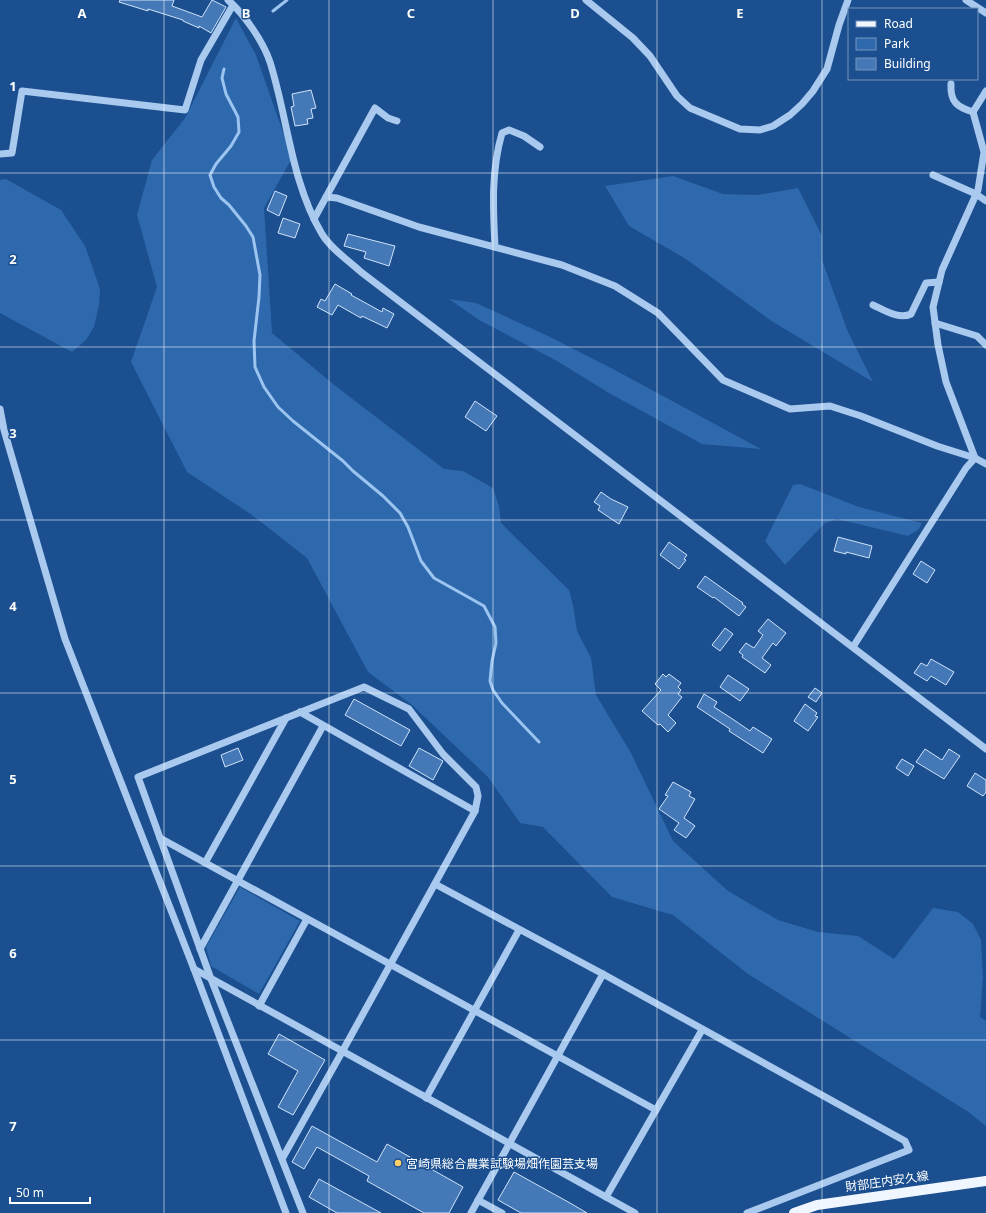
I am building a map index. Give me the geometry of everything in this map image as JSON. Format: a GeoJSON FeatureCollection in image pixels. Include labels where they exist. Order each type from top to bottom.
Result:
{"type":"FeatureCollection","features":[{"type":"Feature","properties":{"kind":"main road","name":"財部庄内安久線"},"geometry":{"type":"LineString","coordinates":[[794,1213],[825,1204],[986,1181]]}},
{"type":"Feature","properties":{"kind":"street"},"geometry":{"type":"LineString","coordinates":[[586,0],[633,38],[650,56],[678,96],[690,108],[740,129],[760,130],[773,126],[790,115],[813,91],[827,69],[839,25],[848,0]]}},
{"type":"Feature","properties":{"kind":"street"},"geometry":{"type":"LineString","coordinates":[[966,0],[986,13]]}},
{"type":"Feature","properties":{"kind":"street"},"geometry":{"type":"LineString","coordinates":[[0,154],[12,153],[22,90],[185,110],[201,60],[230,2],[258,36],[270,62],[299,181],[322,235],[336,250],[361,272],[986,749]]}},
{"type":"Feature","properties":{"kind":"street"},"geometry":{"type":"LineString","coordinates":[[951,84],[950,92],[953,101],[962,109],[973,112]]}},
{"type":"Feature","properties":{"kind":"street"},"geometry":{"type":"LineString","coordinates":[[975,458],[946,382],[938,345],[933,307],[942,270],[978,190],[984,152],[973,112],[986,91]]}},
{"type":"Feature","properties":{"kind":"street"},"geometry":{"type":"LineString","coordinates":[[314,219],[374,108],[388,118],[397,121]]}},
{"type":"Feature","properties":{"kind":"street"},"geometry":{"type":"LineString","coordinates":[[495,247],[492,198],[498,148],[502,133],[509,130],[524,136],[540,147]]}},
{"type":"Feature","properties":{"kind":"street"},"geometry":{"type":"LineString","coordinates":[[933,175],[976,194],[986,201]]}},
{"type":"Feature","properties":{"kind":"street"},"geometry":{"type":"LineString","coordinates":[[326,197],[337,198],[419,227],[562,265],[615,286],[658,313],[723,380],[790,409],[830,406],[861,416],[937,446],[975,458],[986,464]]}},
{"type":"Feature","properties":{"kind":"street"},"geometry":{"type":"LineString","coordinates":[[873,305],[892,314],[907,316],[911,314],[926,283],[939,282]]}},
{"type":"Feature","properties":{"kind":"street"},"geometry":{"type":"LineString","coordinates":[[935,323],[977,336],[986,345]]}},
{"type":"Feature","properties":{"kind":"street"},"geometry":{"type":"LineString","coordinates":[[0,409],[4,430],[65,639],[194,970],[286,1213]]}},
{"type":"Feature","properties":{"kind":"street"},"geometry":{"type":"LineString","coordinates":[[853,647],[966,468],[975,458]]}},
{"type":"Feature","properties":{"kind":"street"},"geometry":{"type":"LineString","coordinates":[[282,1158],[475,811],[478,796],[476,787],[443,754],[409,709],[364,687],[138,777],[200,949],[303,1213]]}},
{"type":"Feature","properties":{"kind":"street"},"geometry":{"type":"LineString","coordinates":[[300,712],[475,811]]}},
{"type":"Feature","properties":{"kind":"street"},"geometry":{"type":"LineString","coordinates":[[205,863],[286,718]]}},
{"type":"Feature","properties":{"kind":"street"},"geometry":{"type":"LineString","coordinates":[[200,949],[324,726]]}},
{"type":"Feature","properties":{"kind":"street"},"geometry":{"type":"LineString","coordinates":[[160,838],[656,1110]]}},
{"type":"Feature","properties":{"kind":"street"},"geometry":{"type":"LineString","coordinates":[[435,884],[603,974],[904,1141],[909,1150],[747,1213]]}},
{"type":"Feature","properties":{"kind":"street"},"geometry":{"type":"LineString","coordinates":[[259,1006],[307,919]]}},
{"type":"Feature","properties":{"kind":"street"},"geometry":{"type":"LineString","coordinates":[[426,1098],[519,930]]}},
{"type":"Feature","properties":{"kind":"street"},"geometry":{"type":"LineString","coordinates":[[194,970],[635,1213]]}},
{"type":"Feature","properties":{"kind":"street"},"geometry":{"type":"LineString","coordinates":[[471,1213],[603,974]]}},
{"type":"Feature","properties":{"kind":"street"},"geometry":{"type":"LineString","coordinates":[[606,1197],[702,1030]]}},
{"type":"Feature","properties":{"kind":"street"},"geometry":{"type":"LineString","coordinates":[[478,1200],[502,1213]]}},
{"type":"Feature","properties":{"kind":"green space"},"geometry":{"type":"Polygon","coordinates":[[[236,18],[256,55],[292,158],[264,208],[272,333],[333,384],[444,469],[463,471],[493,488],[499,506],[501,523],[569,590],[577,631],[591,658],[596,695],[631,753],[673,841],[728,891],[778,920],[818,932],[858,936],[894,959],[933,908],[958,912],[973,924],[981,940],[983,977],[980,1017],[986,1021],[986,1126],[967,1111],[748,974],[673,915],[612,897],[543,827],[520,823],[488,777],[412,705],[368,672],[307,558],[252,515],[187,472],[131,362],[157,287],[137,215],[152,160],[185,118],[236,18]]]}},
{"type":"Feature","properties":{"kind":"green space"},"geometry":{"type":"Polygon","coordinates":[[[673,176],[723,194],[757,195],[798,188],[822,236],[822,260],[848,332],[873,382],[773,322],[686,259],[629,226],[605,186],[673,176]]]}},
{"type":"Feature","properties":{"kind":"green space"},"geometry":{"type":"Polygon","coordinates":[[[6,179],[61,210],[85,246],[100,289],[99,305],[94,327],[86,340],[72,352],[0,313],[0,180],[6,179]]]}},
{"type":"Feature","properties":{"kind":"green space"},"geometry":{"type":"Polygon","coordinates":[[[449,299],[476,303],[546,335],[613,369],[761,449],[702,444],[609,393],[557,361],[479,320],[449,299]]]}},
{"type":"Feature","properties":{"kind":"green space"},"geometry":{"type":"Polygon","coordinates":[[[800,484],[859,507],[922,523],[918,530],[908,536],[837,519],[825,523],[785,565],[765,541],[793,485],[800,484]]]}},
{"type":"Feature","properties":{"kind":"green space"},"geometry":{"type":"Polygon","coordinates":[[[240,887],[300,921],[259,994],[211,966],[206,947],[240,887]]]}},
{"type":"Feature","properties":{"kind":"building"},"geometry":{"type":"Polygon","coordinates":[[[120,0],[174,0],[172,6],[202,17],[212,0],[226,7],[211,33],[199,26],[199,28],[183,20],[119,2],[120,0]]]}},
{"type":"Feature","properties":{"kind":"building"},"geometry":{"type":"Polygon","coordinates":[[[311,90],[316,108],[311,109],[313,118],[307,119],[308,124],[295,126],[291,107],[294,106],[292,94],[311,90]]]}},
{"type":"Feature","properties":{"kind":"building"},"geometry":{"type":"Polygon","coordinates":[[[275,191],[287,196],[279,216],[267,210],[275,191]]]}},
{"type":"Feature","properties":{"kind":"building"},"geometry":{"type":"Polygon","coordinates":[[[283,218],[300,224],[295,238],[278,233],[283,218]]]}},
{"type":"Feature","properties":{"kind":"building"},"geometry":{"type":"Polygon","coordinates":[[[348,234],[395,246],[389,266],[364,258],[366,252],[344,246],[348,234]]]}},
{"type":"Feature","properties":{"kind":"building"},"geometry":{"type":"Polygon","coordinates":[[[335,284],[352,294],[351,295],[382,312],[383,308],[394,314],[387,328],[362,316],[361,318],[338,305],[332,315],[317,307],[321,299],[325,301],[335,284]]]}},
{"type":"Feature","properties":{"kind":"building"},"geometry":{"type":"Polygon","coordinates":[[[475,401],[497,416],[486,431],[465,417],[475,401]]]}},
{"type":"Feature","properties":{"kind":"building"},"geometry":{"type":"Polygon","coordinates":[[[601,492],[611,499],[628,507],[619,524],[598,510],[600,506],[594,502],[601,492]]]}},
{"type":"Feature","properties":{"kind":"building"},"geometry":{"type":"Polygon","coordinates":[[[838,537],[872,546],[869,558],[846,552],[846,554],[834,551],[838,537]]]}},
{"type":"Feature","properties":{"kind":"building"},"geometry":{"type":"Polygon","coordinates":[[[669,542],[687,555],[684,559],[686,560],[679,569],[660,555],[669,542]]]}},
{"type":"Feature","properties":{"kind":"building"},"geometry":{"type":"Polygon","coordinates":[[[921,561],[935,570],[927,583],[913,574],[921,561]]]}},
{"type":"Feature","properties":{"kind":"building"},"geometry":{"type":"Polygon","coordinates":[[[705,576],[743,603],[742,604],[746,607],[739,616],[714,597],[713,598],[697,587],[705,576]]]}},
{"type":"Feature","properties":{"kind":"building"},"geometry":{"type":"Polygon","coordinates":[[[768,619],[786,633],[776,646],[773,643],[762,658],[771,665],[765,673],[742,657],[743,655],[739,652],[746,643],[754,648],[763,635],[758,631],[768,619]]]}},
{"type":"Feature","properties":{"kind":"building"},"geometry":{"type":"Polygon","coordinates":[[[725,628],[733,634],[720,651],[712,645],[725,628]]]}},
{"type":"Feature","properties":{"kind":"building"},"geometry":{"type":"Polygon","coordinates":[[[931,659],[954,672],[946,685],[931,676],[927,681],[914,673],[921,663],[927,666],[931,659]]]}},
{"type":"Feature","properties":{"kind":"building"},"geometry":{"type":"Polygon","coordinates":[[[663,674],[666,677],[669,674],[681,683],[678,687],[681,690],[678,694],[682,697],[668,715],[676,723],[668,732],[642,711],[661,690],[655,684],[663,674]]]}},
{"type":"Feature","properties":{"kind":"building"},"geometry":{"type":"Polygon","coordinates":[[[728,675],[749,689],[740,701],[720,687],[728,675]]]}},
{"type":"Feature","properties":{"kind":"building"},"geometry":{"type":"Polygon","coordinates":[[[815,688],[822,693],[816,702],[808,697],[815,688]]]}},
{"type":"Feature","properties":{"kind":"building"},"geometry":{"type":"Polygon","coordinates":[[[704,694],[717,702],[714,707],[750,731],[753,727],[772,739],[763,753],[729,731],[730,729],[697,707],[704,694]]]}},
{"type":"Feature","properties":{"kind":"building"},"geometry":{"type":"Polygon","coordinates":[[[354,699],[410,730],[401,746],[345,715],[354,699]]]}},
{"type":"Feature","properties":{"kind":"building"},"geometry":{"type":"Polygon","coordinates":[[[805,704],[817,713],[815,716],[818,717],[808,731],[794,721],[805,704]]]}},
{"type":"Feature","properties":{"kind":"building"},"geometry":{"type":"Polygon","coordinates":[[[238,748],[243,760],[225,767],[221,755],[238,748]]]}},
{"type":"Feature","properties":{"kind":"building"},"geometry":{"type":"Polygon","coordinates":[[[419,748],[443,761],[433,780],[409,766],[419,748]]]}},
{"type":"Feature","properties":{"kind":"building"},"geometry":{"type":"Polygon","coordinates":[[[925,749],[942,760],[949,749],[960,756],[944,779],[916,762],[925,749]]]}},
{"type":"Feature","properties":{"kind":"building"},"geometry":{"type":"Polygon","coordinates":[[[902,759],[914,766],[908,776],[896,768],[902,759]]]}},
{"type":"Feature","properties":{"kind":"building"},"geometry":{"type":"Polygon","coordinates":[[[975,773],[986,780],[986,792],[983,796],[967,786],[975,773]]]}},
{"type":"Feature","properties":{"kind":"building"},"geometry":{"type":"Polygon","coordinates":[[[673,782],[691,792],[689,796],[695,799],[684,818],[695,826],[686,838],[674,830],[679,823],[659,809],[668,796],[665,795],[673,782]]]}},
{"type":"Feature","properties":{"kind":"building"},"geometry":{"type":"Polygon","coordinates":[[[279,1034],[325,1060],[293,1115],[278,1107],[298,1071],[268,1054],[279,1034]]]}},
{"type":"Feature","properties":{"kind":"building","name":"宮崎県総合農業試験場畑作園芸支場"},"geometry":{"type":"Polygon","coordinates":[[[312,1126],[377,1162],[387,1144],[463,1187],[449,1213],[424,1213],[367,1181],[369,1176],[317,1147],[304,1169],[292,1162],[312,1126]]]}},
{"type":"Feature","properties":{"kind":"building"},"geometry":{"type":"Polygon","coordinates":[[[514,1172],[587,1213],[521,1213],[498,1200],[514,1172]]]}},
{"type":"Feature","properties":{"kind":"building"},"geometry":{"type":"Polygon","coordinates":[[[319,1179],[381,1213],[337,1213],[309,1197],[319,1179]]]}},
{"type":"Feature","properties":{"kind":"waterway"},"geometry":{"type":"LineString","coordinates":[[273,11],[287,0]]}},
{"type":"Feature","properties":{"kind":"waterway"},"geometry":{"type":"LineString","coordinates":[[224,69],[222,78],[226,94],[238,117],[239,132],[210,175],[214,187],[221,198],[229,205],[253,237],[260,275],[254,341],[255,367],[264,387],[278,407],[293,421],[343,461],[400,513],[408,527],[421,561],[434,578],[484,606],[495,627],[496,643],[490,681],[493,690],[502,703],[539,742]]}},
{"type":"Feature","properties":{"kind":"place","name":"宮崎県総合農業試験場畑作園芸支場"},"geometry":{"type":"Point","coordinates":[398,1163]}}]}
